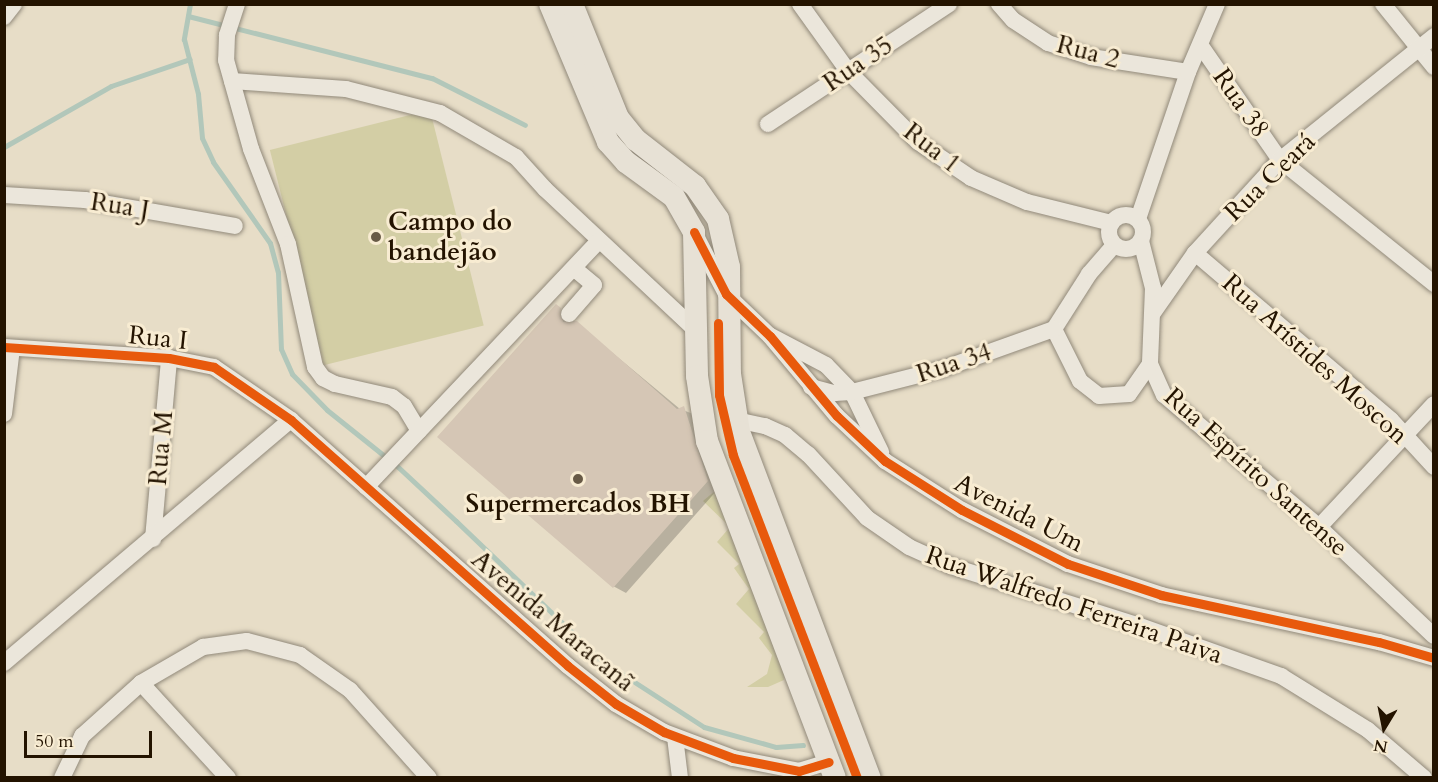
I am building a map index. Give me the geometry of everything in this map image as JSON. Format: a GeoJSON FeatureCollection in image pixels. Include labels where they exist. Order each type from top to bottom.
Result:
{"type":"FeatureCollection","features":[{"type":"Feature","properties":{"kind":"main road"},"geometry":{"type":"LineString","coordinates":[[550,4],[608,142],[626,162],[674,197],[694,232],[699,398],[713,462],[832,770]]}},
{"type":"Feature","properties":{"kind":"main road"},"geometry":{"type":"LineString","coordinates":[[572,4],[618,118],[636,140],[695,186],[711,207],[724,235],[731,299],[730,374],[736,420],[870,777]]}},
{"type":"Feature","properties":{"kind":"street"},"geometry":{"type":"LineString","coordinates":[[4,17],[14,4]]}},
{"type":"Feature","properties":{"kind":"street"},"geometry":{"type":"LineString","coordinates":[[237,4],[225,43],[232,81],[251,149],[288,244],[315,367],[323,378],[335,384],[392,397],[404,406],[419,431]]}},
{"type":"Feature","properties":{"kind":"street","name":"Rua 1"},"geometry":{"type":"LineString","coordinates":[[800,4],[848,71],[918,142],[970,178],[1027,202],[1111,223]]}},
{"type":"Feature","properties":{"kind":"street","name":"Rua 35"},"geometry":{"type":"LineString","coordinates":[[768,124],[949,4]]}},
{"type":"Feature","properties":{"kind":"street","name":"Rua 2"},"geometry":{"type":"LineString","coordinates":[[999,4],[1013,20],[1048,43],[1091,57],[1188,72]]}},
{"type":"Feature","properties":{"kind":"street"},"geometry":{"type":"LineString","coordinates":[[1138,219],[1123,214],[1111,223],[1109,238],[1114,245],[1128,249],[1141,241],[1144,233],[1138,219],[1188,72],[1201,46],[1216,4]]}},
{"type":"Feature","properties":{"kind":"street"},"geometry":{"type":"LineString","coordinates":[[1383,4],[1434,67]]}},
{"type":"Feature","properties":{"kind":"street","name":"Rua Ceará"},"geometry":{"type":"LineString","coordinates":[[1153,313],[1195,253],[1280,160],[1420,51],[1434,36]]}},
{"type":"Feature","properties":{"kind":"street","name":"Rua 38"},"geometry":{"type":"LineString","coordinates":[[1201,46],[1280,160]]}},
{"type":"Feature","properties":{"kind":"street"},"geometry":{"type":"LineString","coordinates":[[232,81],[346,89],[440,113],[516,157],[599,241],[698,332]]}},
{"type":"Feature","properties":{"kind":"street"},"geometry":{"type":"LineString","coordinates":[[1280,160],[1434,284]]}},
{"type":"Feature","properties":{"kind":"street","name":"Rua J"},"geometry":{"type":"LineString","coordinates":[[4,195],[85,200],[235,226]]}},
{"type":"Feature","properties":{"kind":"street","name":"Avenida Um"},"geometry":{"type":"LineString","coordinates":[[694,232],[711,270],[731,299],[770,336],[808,385],[885,461],[962,510],[1068,564],[1161,595],[1379,642],[1434,658]]}},
{"type":"Feature","properties":{"kind":"street"},"geometry":{"type":"LineString","coordinates":[[366,487],[399,449],[419,431],[599,241]]}},
{"type":"Feature","properties":{"kind":"street","name":"Rua Espírito Santense"},"geometry":{"type":"LineString","coordinates":[[1141,241],[1153,288],[1150,364],[1154,378],[1175,407],[1319,527],[1430,628]]}},
{"type":"Feature","properties":{"kind":"street"},"geometry":{"type":"LineString","coordinates":[[1114,245],[1089,274],[1054,329],[1080,381],[1099,396],[1129,393],[1150,364]]}},
{"type":"Feature","properties":{"kind":"street","name":"Rua Arístides Moscon"},"geometry":{"type":"LineString","coordinates":[[1195,253],[1404,434],[1434,466]]}},
{"type":"Feature","properties":{"kind":"street"},"geometry":{"type":"LineString","coordinates":[[569,314],[594,285],[574,268]]}},
{"type":"Feature","properties":{"kind":"street","name":"Rua 34"},"geometry":{"type":"LineString","coordinates":[[808,385],[834,393],[852,392],[942,369],[1054,329]]}},
{"type":"Feature","properties":{"kind":"street","name":"Avenida Um"},"geometry":{"type":"LineString","coordinates":[[770,336],[826,365],[852,392],[885,461]]}},
{"type":"Feature","properties":{"kind":"street"},"geometry":{"type":"LineString","coordinates":[[4,414],[8,348]]}},
{"type":"Feature","properties":{"kind":"street","name":"Rua I"},"geometry":{"type":"LineString","coordinates":[[8,348],[169,358],[214,367],[291,420]]}},
{"type":"Feature","properties":{"kind":"street","name":"Rua M"},"geometry":{"type":"LineString","coordinates":[[153,539],[169,358]]}},
{"type":"Feature","properties":{"kind":"street"},"geometry":{"type":"LineString","coordinates":[[1319,527],[1434,404]]}},
{"type":"Feature","properties":{"kind":"street"},"geometry":{"type":"LineString","coordinates":[[4,663],[291,420]]}},
{"type":"Feature","properties":{"kind":"street","name":"Avenida Maracanã"},"geometry":{"type":"LineString","coordinates":[[291,420],[591,686],[675,737],[733,758],[780,769],[832,770]]}},
{"type":"Feature","properties":{"kind":"street","name":"Rua Walfredo Ferreira Paiva"},"geometry":{"type":"LineString","coordinates":[[736,420],[765,426],[786,435],[808,454],[867,518],[909,547],[951,566],[1140,626],[1281,676],[1368,730],[1424,777]]}},
{"type":"Feature","properties":{"kind":"street"},"geometry":{"type":"LineString","coordinates":[[62,777],[82,735],[141,682],[203,647],[247,641],[300,655],[350,690],[429,777]]}},
{"type":"Feature","properties":{"kind":"street"},"geometry":{"type":"LineString","coordinates":[[141,682],[228,777]]}},
{"type":"Feature","properties":{"kind":"street"},"geometry":{"type":"LineString","coordinates":[[675,737],[680,777]]}},
{"type":"Feature","properties":{"kind":"shaded area","name":"Campo do bandejão"},"geometry":{"type":"Polygon","coordinates":[[[430,110],[484,325],[324,365],[270,150],[430,110]]]}},
{"type":"Feature","properties":{"kind":"shaded area"},"geometry":{"type":"Polygon","coordinates":[[[716,490],[730,527],[703,501],[716,490]]]}},
{"type":"Feature","properties":{"kind":"shaded area"},"geometry":{"type":"Polygon","coordinates":[[[730,527],[785,675],[784,680],[768,687],[747,687],[767,674],[772,655],[759,638],[764,632],[736,604],[749,589],[734,568],[739,564],[717,542],[730,527]]]}},
{"type":"Feature","properties":{"kind":"building"},"geometry":{"type":"Polygon","coordinates":[[[556,304],[561,308],[563,322],[577,321],[677,409],[684,406],[708,481],[613,588],[437,437],[556,304]]]}},
{"type":"Feature","properties":{"kind":"waterway"},"geometry":{"type":"LineString","coordinates":[[190,4],[184,39],[198,94],[202,138],[213,162],[270,243],[278,272],[281,349],[292,374],[327,410],[397,466],[602,661],[704,727],[776,747],[803,745]]}},
{"type":"Feature","properties":{"kind":"waterway"},"geometry":{"type":"LineString","coordinates":[[188,16],[432,78],[525,125]]}},
{"type":"Feature","properties":{"kind":"waterway"},"geometry":{"type":"LineString","coordinates":[[4,147],[111,86],[190,59]]}},
{"type":"Feature","properties":{"kind":"cycle path"},"geometry":{"type":"LineString","coordinates":[[694,232],[726,294],[770,336],[837,416],[885,461],[962,510],[1068,564],[1161,595],[1379,642],[1434,658]]}},
{"type":"Feature","properties":{"kind":"cycle path"},"geometry":{"type":"LineString","coordinates":[[718,323],[719,395],[733,455],[857,778]]}},
{"type":"Feature","properties":{"kind":"cycle path"},"geometry":{"type":"LineString","coordinates":[[4,347],[169,358],[214,367],[291,420],[568,666],[616,704],[664,732],[733,758],[799,771],[829,762]]}},
{"type":"Feature","properties":{"kind":"place","name":"Campo do bandejão"},"geometry":{"type":"Point","coordinates":[376,237]}},
{"type":"Feature","properties":{"kind":"place","name":"Supermercados BH"},"geometry":{"type":"Point","coordinates":[578,479]}}]}
